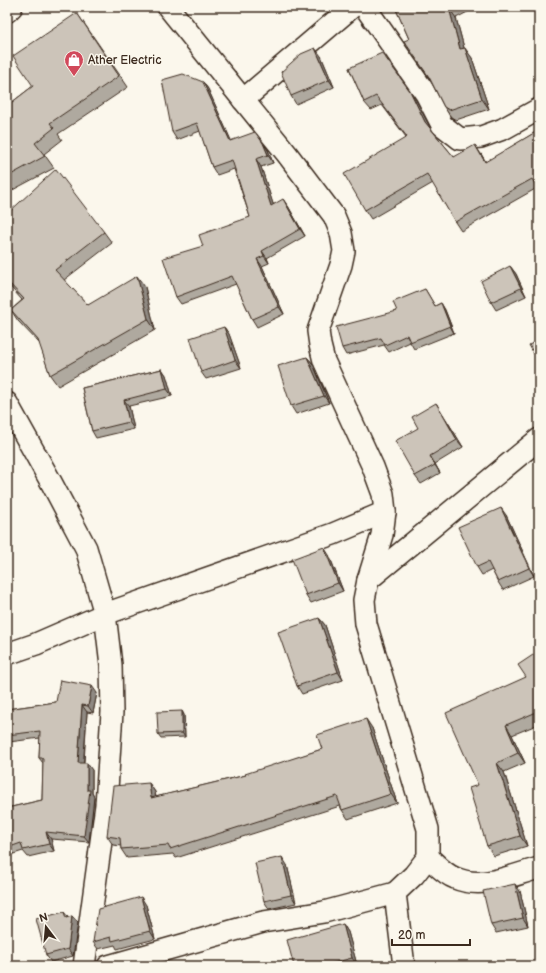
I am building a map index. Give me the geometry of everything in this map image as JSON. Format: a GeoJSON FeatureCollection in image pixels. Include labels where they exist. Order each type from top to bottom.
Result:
{"type":"FeatureCollection","features":[{"type":"Feature","properties":{"kind":"main road"},"geometry":{"type":"LineString","coordinates":[[7,12],[11,7]]}},
{"type":"Feature","properties":{"kind":"street"},"geometry":{"type":"LineString","coordinates":[[108,966],[263,922],[324,912],[395,894],[414,875],[428,857],[428,829],[366,624],[364,600],[368,580],[382,535],[385,512],[383,494],[324,361],[318,331],[341,265],[344,251],[341,233],[334,216],[287,154],[168,7]]}},
{"type":"Feature","properties":{"kind":"street"},"geometry":{"type":"LineString","coordinates":[[243,100],[352,7]]}},
{"type":"Feature","properties":{"kind":"street"},"geometry":{"type":"LineString","coordinates":[[365,7],[426,94],[442,125],[460,138],[481,137],[503,129],[539,109]]}},
{"type":"Feature","properties":{"kind":"street"},"geometry":{"type":"LineString","coordinates":[[7,403],[86,548],[105,614],[111,665],[111,735],[106,805],[84,966]]}},
{"type":"Feature","properties":{"kind":"street"},"geometry":{"type":"LineString","coordinates":[[368,580],[539,439]]}},
{"type":"Feature","properties":{"kind":"street"},"geometry":{"type":"LineString","coordinates":[[7,654],[36,644],[105,614],[333,534],[385,512]]}},
{"type":"Feature","properties":{"kind":"street"},"geometry":{"type":"LineString","coordinates":[[428,857],[442,870],[455,878],[472,882],[493,882],[538,874]]}},
{"type":"Feature","properties":{"kind":"street"},"geometry":{"type":"LineString","coordinates":[[395,894],[404,966]]}},
{"type":"Feature","properties":{"kind":"building"},"geometry":{"type":"Polygon","coordinates":[[[395,7],[451,7],[449,8],[460,49],[465,48],[482,99],[449,110],[444,107],[429,77],[404,41],[409,39],[395,7]]]}},
{"type":"Feature","properties":{"kind":"building"},"geometry":{"type":"Polygon","coordinates":[[[77,13],[119,76],[50,123],[54,128],[35,143],[45,156],[7,177],[7,106],[33,86],[13,56],[77,13]]]}},
{"type":"Feature","properties":{"kind":"building"},"geometry":{"type":"Polygon","coordinates":[[[315,48],[329,80],[291,96],[281,72],[301,54],[315,48]]]}},
{"type":"Feature","properties":{"kind":"building"},"geometry":{"type":"Polygon","coordinates":[[[382,53],[410,91],[425,122],[454,157],[475,145],[485,162],[539,130],[539,191],[532,179],[455,222],[427,174],[365,210],[344,174],[407,137],[376,96],[364,102],[349,68],[382,53]]]}},
{"type":"Feature","properties":{"kind":"building"},"geometry":{"type":"Polygon","coordinates":[[[183,74],[203,82],[230,141],[255,132],[263,143],[268,155],[256,159],[271,206],[283,199],[300,229],[262,251],[264,256],[257,259],[279,307],[252,319],[232,276],[176,297],[163,258],[203,246],[199,235],[250,217],[232,160],[212,167],[197,123],[172,132],[162,80],[183,74]]]}},
{"type":"Feature","properties":{"kind":"building"},"geometry":{"type":"Polygon","coordinates":[[[56,169],[104,232],[55,270],[88,305],[137,276],[148,319],[50,375],[38,340],[11,310],[24,299],[7,281],[7,214],[56,169]]]}},
{"type":"Feature","properties":{"kind":"building"},"geometry":{"type":"Polygon","coordinates":[[[510,266],[521,288],[491,302],[481,281],[510,266]]]}},
{"type":"Feature","properties":{"kind":"building"},"geometry":{"type":"Polygon","coordinates":[[[425,289],[435,306],[441,303],[450,326],[410,342],[407,335],[385,345],[381,338],[342,348],[336,327],[397,311],[393,302],[425,289]]]}},
{"type":"Feature","properties":{"kind":"building"},"geometry":{"type":"Polygon","coordinates":[[[224,327],[235,360],[201,372],[190,338],[224,327]]]}},
{"type":"Feature","properties":{"kind":"building"},"geometry":{"type":"Polygon","coordinates":[[[539,340],[539,363],[529,345],[539,340]]]}},
{"type":"Feature","properties":{"kind":"building"},"geometry":{"type":"Polygon","coordinates":[[[307,357],[324,396],[291,406],[278,366],[307,357]]]}},
{"type":"Feature","properties":{"kind":"building"},"geometry":{"type":"Polygon","coordinates":[[[162,369],[167,389],[124,400],[129,422],[92,431],[82,388],[162,369]]]}},
{"type":"Feature","properties":{"kind":"building"},"geometry":{"type":"Polygon","coordinates":[[[436,403],[457,440],[430,456],[435,465],[415,476],[395,441],[418,428],[412,417],[436,403]]]}},
{"type":"Feature","properties":{"kind":"building"},"geometry":{"type":"Polygon","coordinates":[[[501,508],[529,568],[498,582],[488,562],[477,567],[458,527],[501,508]]]}},
{"type":"Feature","properties":{"kind":"building"},"geometry":{"type":"Polygon","coordinates":[[[324,547],[338,583],[306,595],[292,559],[324,547]]]}},
{"type":"Feature","properties":{"kind":"building"},"geometry":{"type":"Polygon","coordinates":[[[319,618],[338,672],[297,686],[278,632],[319,618]]]}},
{"type":"Feature","properties":{"kind":"building"},"geometry":{"type":"Polygon","coordinates":[[[539,651],[539,711],[506,725],[518,753],[497,763],[520,836],[487,846],[469,788],[478,785],[446,713],[526,677],[518,665],[539,651]]]}},
{"type":"Feature","properties":{"kind":"building"},"geometry":{"type":"Polygon","coordinates":[[[60,680],[92,686],[88,706],[82,705],[78,763],[87,763],[87,790],[90,790],[84,836],[46,832],[49,844],[23,850],[21,843],[7,848],[7,808],[42,800],[43,758],[39,758],[40,731],[7,735],[7,709],[56,702],[60,680]]]}},
{"type":"Feature","properties":{"kind":"building"},"geometry":{"type":"Polygon","coordinates":[[[182,711],[182,733],[158,734],[157,712],[182,711]]]}},
{"type":"Feature","properties":{"kind":"building"},"geometry":{"type":"Polygon","coordinates":[[[366,719],[391,794],[342,810],[337,796],[170,849],[168,845],[121,849],[120,838],[107,836],[113,786],[149,783],[151,798],[246,775],[245,774],[322,749],[317,735],[366,719]]]}},
{"type":"Feature","properties":{"kind":"building"},"geometry":{"type":"Polygon","coordinates":[[[282,857],[291,895],[264,901],[255,863],[282,857]]]}},
{"type":"Feature","properties":{"kind":"building"},"geometry":{"type":"Polygon","coordinates":[[[515,884],[523,918],[491,925],[483,891],[515,884]]]}},
{"type":"Feature","properties":{"kind":"building"},"geometry":{"type":"Polygon","coordinates":[[[141,897],[150,931],[112,941],[111,937],[93,942],[98,909],[141,897]]]}},
{"type":"Feature","properties":{"kind":"building"},"geometry":{"type":"Polygon","coordinates":[[[64,912],[66,918],[72,916],[68,949],[46,955],[36,919],[64,912]]]}},
{"type":"Feature","properties":{"kind":"building"},"geometry":{"type":"Polygon","coordinates":[[[343,924],[352,958],[322,966],[294,966],[287,940],[343,924]]]}},
{"type":"Feature","properties":{"kind":"place","name":"Ather Electric"},"geometry":{"type":"Point","coordinates":[74,77]}}]}
